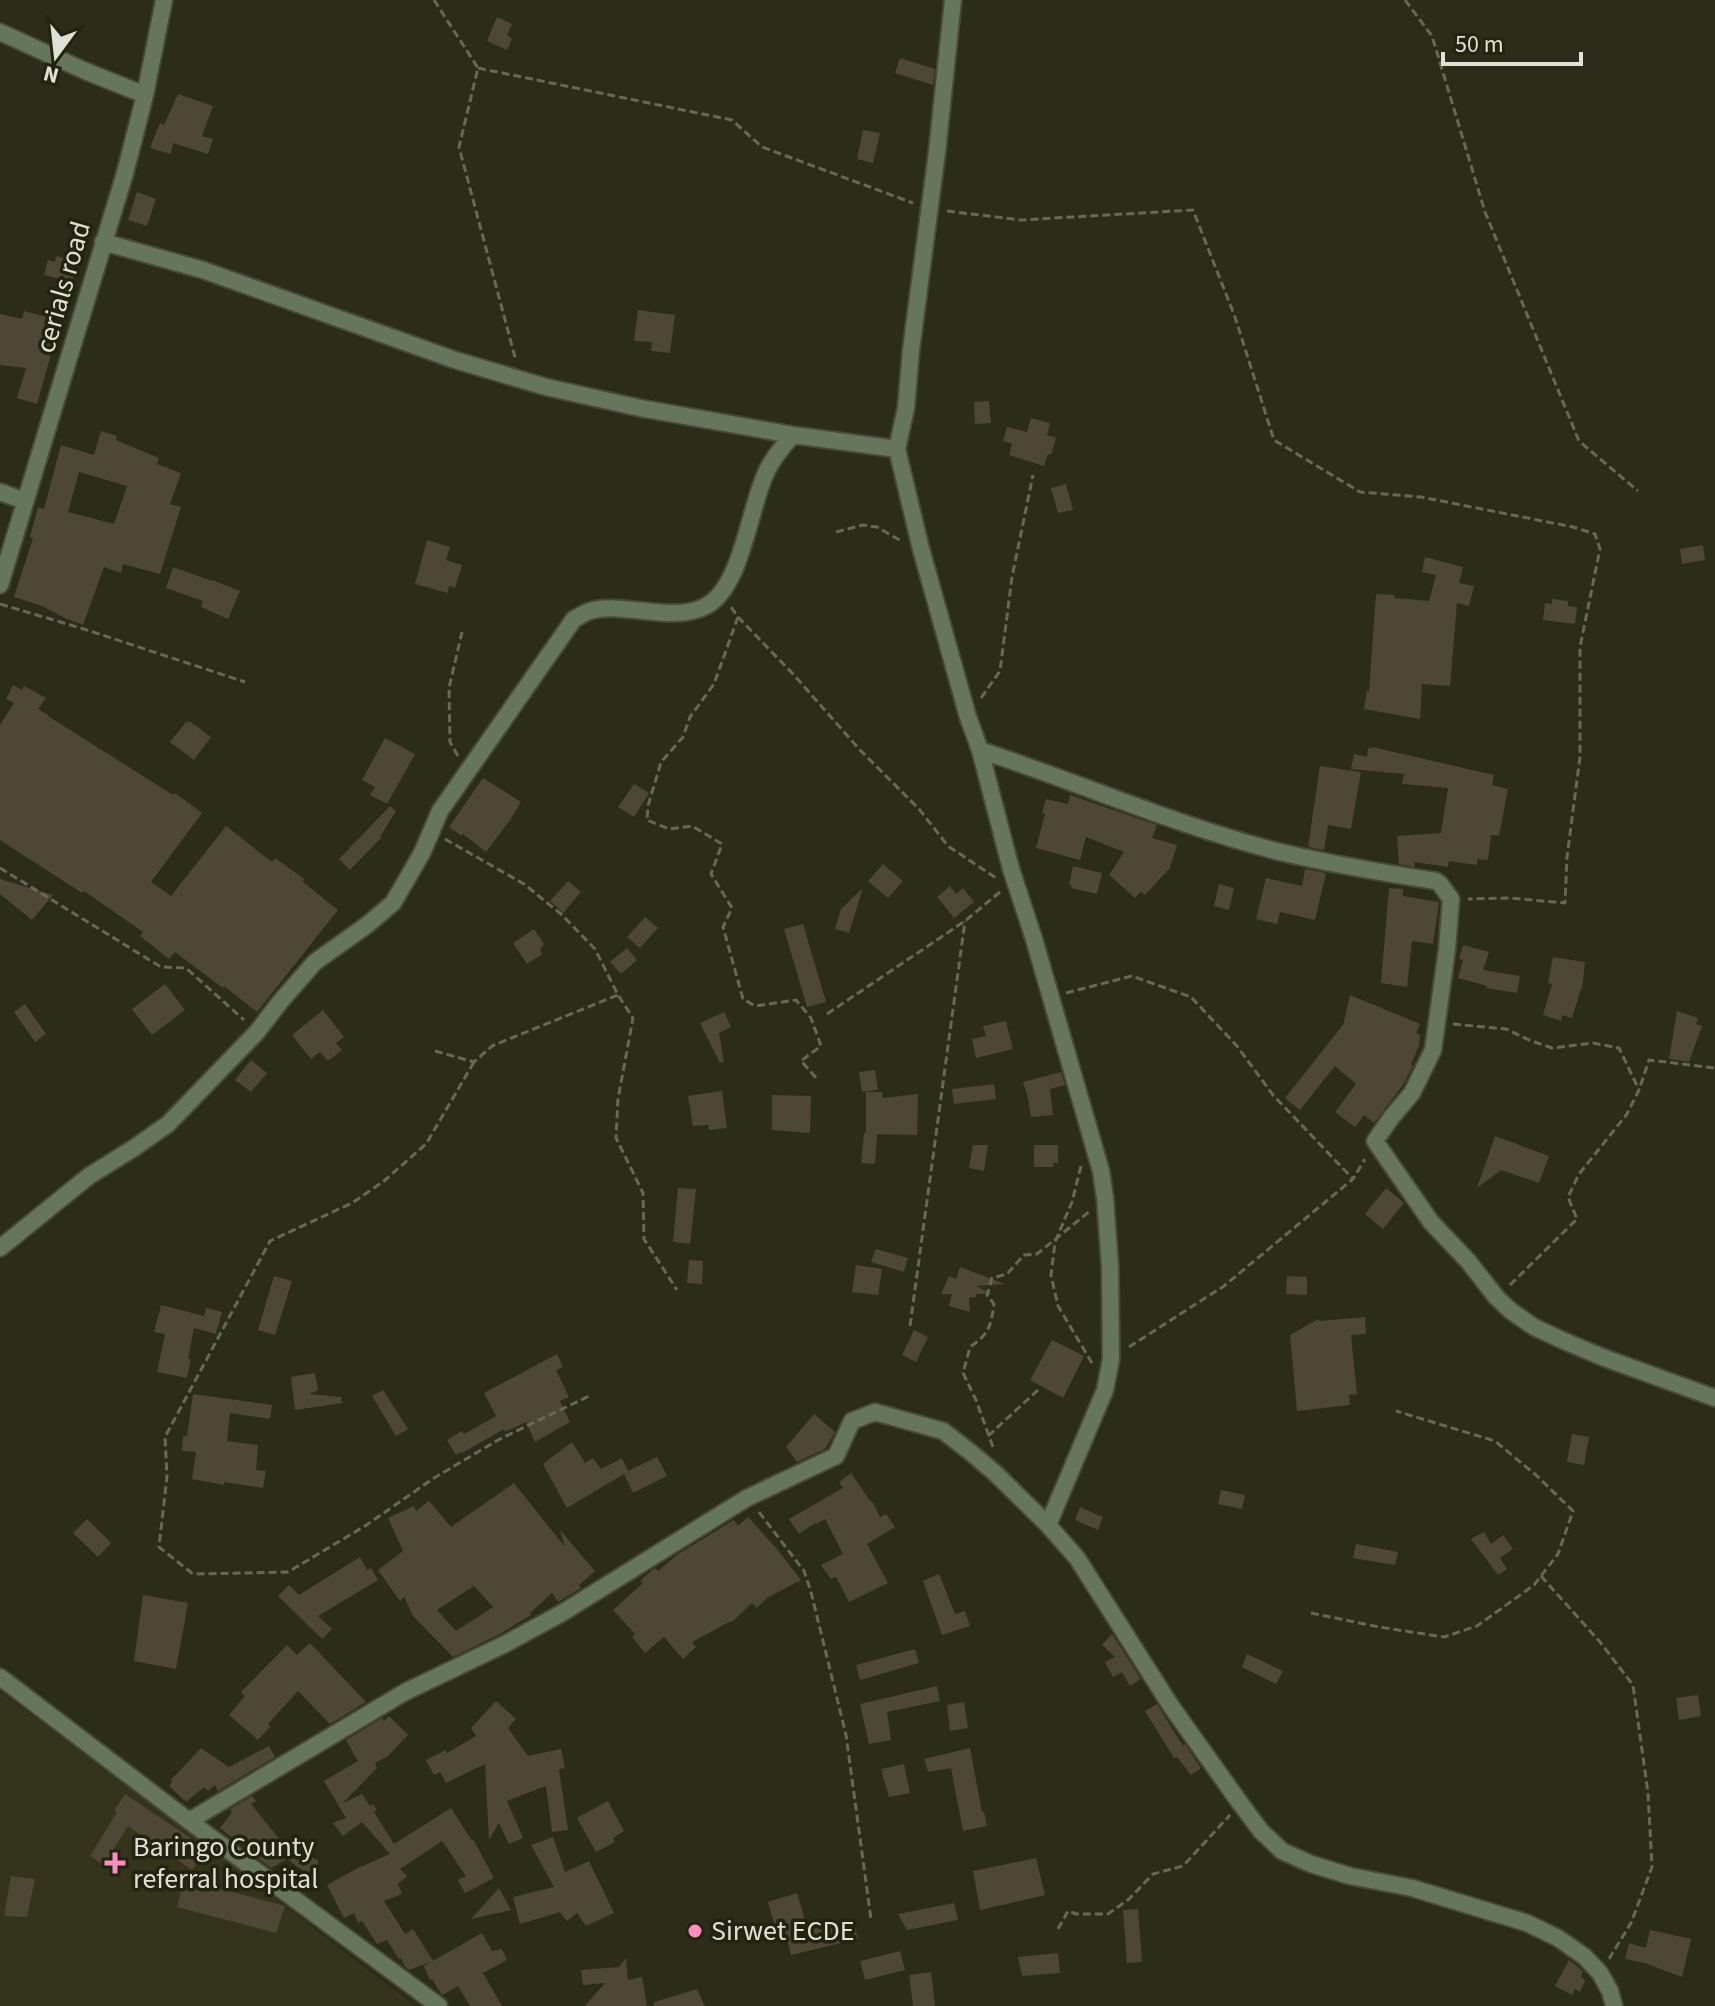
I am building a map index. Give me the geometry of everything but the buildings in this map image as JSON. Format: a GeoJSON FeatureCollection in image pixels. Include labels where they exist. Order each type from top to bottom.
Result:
{"type":"FeatureCollection","features":[{"type":"Feature","properties":{"kind":"street","name":"cerials road"},"geometry":{"type":"LineString","coordinates":[[0,585],[125,173],[164,0]]}},
{"type":"Feature","properties":{"kind":"street"},"geometry":{"type":"LineString","coordinates":[[953,0],[906,408],[897,449],[921,549],[980,750],[1004,873],[1034,939],[1101,1171],[1105,1198],[1110,1266],[1111,1359],[1105,1390],[1048,1525]]}},
{"type":"Feature","properties":{"kind":"street"},"geometry":{"type":"LineString","coordinates":[[0,32],[145,95]]}},
{"type":"Feature","properties":{"kind":"street"},"geometry":{"type":"LineString","coordinates":[[103,242],[203,270],[455,360],[546,387],[640,408],[793,435],[897,449]]}},
{"type":"Feature","properties":{"kind":"street"},"geometry":{"type":"LineString","coordinates":[[0,1248],[89,1176],[168,1124],[257,1032],[315,962],[393,903],[415,867],[440,811],[574,619],[590,611],[617,609],[682,613],[705,607],[722,594],[736,567],[765,474],[777,453],[793,435]]}},
{"type":"Feature","properties":{"kind":"street"},"geometry":{"type":"LineString","coordinates":[[0,492],[25,501]]}},
{"type":"Feature","properties":{"kind":"street"},"geometry":{"type":"LineString","coordinates":[[980,750],[1143,809],[1280,852],[1436,881],[1451,899],[1433,1050],[1412,1093],[1375,1141],[1431,1222],[1511,1311],[1534,1327],[1562,1340],[1715,1398]]}},
{"type":"Feature","properties":{"kind":"street"},"geometry":{"type":"LineString","coordinates":[[189,1821],[405,1692],[562,1613],[747,1498],[836,1456],[852,1421],[875,1412],[943,1431],[995,1473],[1048,1525],[1077,1558],[1171,1706],[1240,1803],[1261,1831],[1282,1851],[1350,1876],[1412,1888],[1527,1923],[1558,1938],[1585,1957],[1600,1973],[1614,2006]]}},
{"type":"Feature","properties":{"kind":"street"},"geometry":{"type":"LineString","coordinates":[[0,1677],[439,2006]]}},
{"type":"Feature","properties":{"kind":"path"},"geometry":{"type":"LineString","coordinates":[[434,0],[478,68],[732,120],[762,147],[928,209],[1021,220],[1193,210],[1235,317],[1274,440],[1360,492],[1421,497],[1595,534],[1600,549],[1580,647],[1580,757],[1567,857],[1565,903],[1509,898],[1451,899]]}},
{"type":"Feature","properties":{"kind":"path"},"geometry":{"type":"LineString","coordinates":[[1405,0],[1432,36],[1485,212],[1579,441],[1638,491]]}},
{"type":"Feature","properties":{"kind":"path"},"geometry":{"type":"LineString","coordinates":[[478,68],[459,147],[521,379]]}},
{"type":"Feature","properties":{"kind":"path"},"geometry":{"type":"LineString","coordinates":[[968,717],[1000,671],[1012,577],[1033,475]]}},
{"type":"Feature","properties":{"kind":"path"},"geometry":{"type":"LineString","coordinates":[[836,532],[863,525],[877,527],[896,540],[921,549]]}},
{"type":"Feature","properties":{"kind":"path"},"geometry":{"type":"LineString","coordinates":[[722,594],[738,617],[860,750],[919,809],[948,846],[1004,873],[1008,885],[965,921],[827,1014]]}},
{"type":"Feature","properties":{"kind":"path"},"geometry":{"type":"LineString","coordinates":[[0,604],[245,682]]}},
{"type":"Feature","properties":{"kind":"path"},"geometry":{"type":"LineString","coordinates":[[738,617],[714,684],[690,717],[683,737],[661,762],[647,820],[669,829],[692,826],[722,844],[711,874],[732,908],[723,927],[743,999],[755,1006],[796,1000],[811,1018],[821,1046],[801,1061],[818,1080]]}},
{"type":"Feature","properties":{"kind":"path"},"geometry":{"type":"LineString","coordinates":[[462,632],[449,688],[450,742],[469,772]]}},
{"type":"Feature","properties":{"kind":"path"},"geometry":{"type":"LineString","coordinates":[[431,831],[524,884],[561,914],[595,949],[633,1018],[618,1099],[616,1138],[643,1193],[644,1239],[677,1290]]}},
{"type":"Feature","properties":{"kind":"path"},"geometry":{"type":"LineString","coordinates":[[0,868],[161,967],[186,968],[257,1032]]}},
{"type":"Feature","properties":{"kind":"path"},"geometry":{"type":"LineString","coordinates":[[910,1326],[965,921]]}},
{"type":"Feature","properties":{"kind":"path"},"geometry":{"type":"LineString","coordinates":[[1051,997],[1132,976],[1191,997],[1237,1046],[1273,1095],[1353,1179]]}},
{"type":"Feature","properties":{"kind":"path"},"geometry":{"type":"LineString","coordinates":[[591,1395],[498,1440],[288,1572],[193,1574],[159,1547],[167,1476],[165,1437],[270,1241],[352,1203],[384,1181],[426,1144],[474,1062],[492,1046],[618,995]]}},
{"type":"Feature","properties":{"kind":"path"},"geometry":{"type":"LineString","coordinates":[[1438,1023],[1506,1029],[1552,1048],[1593,1043],[1619,1048],[1639,1090]]}},
{"type":"Feature","properties":{"kind":"path"},"geometry":{"type":"LineString","coordinates":[[435,1051],[474,1062]]}},
{"type":"Feature","properties":{"kind":"path"},"geometry":{"type":"LineString","coordinates":[[1497,1298],[1577,1219],[1568,1197],[1579,1174],[1627,1114],[1649,1060],[1715,1068]]}},
{"type":"Feature","properties":{"kind":"path"},"geometry":{"type":"LineString","coordinates":[[1091,1136],[1072,1202],[1055,1242],[1051,1275],[1058,1306],[1090,1358],[1105,1390]]}},
{"type":"Feature","properties":{"kind":"path"},"geometry":{"type":"LineString","coordinates":[[1111,1359],[1224,1286],[1353,1179],[1375,1141]]}},
{"type":"Feature","properties":{"kind":"path"},"geometry":{"type":"LineString","coordinates":[[995,1451],[963,1373],[970,1347],[981,1340],[992,1325],[994,1304],[987,1295],[992,1278],[1007,1274],[1024,1255],[1037,1254],[1105,1198]]}},
{"type":"Feature","properties":{"kind":"path"},"geometry":{"type":"LineString","coordinates":[[988,1436],[1038,1390]]}},
{"type":"Feature","properties":{"kind":"path"},"geometry":{"type":"LineString","coordinates":[[1311,1613],[1444,1637],[1477,1626],[1534,1585],[1558,1554],[1573,1511],[1537,1476],[1495,1441],[1396,1411]]}},
{"type":"Feature","properties":{"kind":"path"},"geometry":{"type":"LineString","coordinates":[[747,1498],[804,1571],[811,1592],[846,1735],[871,1919]]}},
{"type":"Feature","properties":{"kind":"path"},"geometry":{"type":"LineString","coordinates":[[1541,1576],[1600,1642],[1633,1685],[1648,1793],[1652,1867],[1631,1923],[1600,1973]]}},
{"type":"Feature","properties":{"kind":"path"},"geometry":{"type":"LineString","coordinates":[[1058,1929],[1068,1911],[1108,1914],[1129,1899],[1153,1874],[1183,1866],[1240,1803]]}},
{"type":"Feature","properties":{"kind":"shaded area","name":"Baringo County referral hospital"},"geometry":{"type":"Polygon","coordinates":[[[0,1692],[137,1792],[415,2006],[0,2006],[0,1692]]]}},
{"type":"Feature","properties":{"kind":"place","name":"Baringo County referral hospital"},"geometry":{"type":"Point","coordinates":[115,1863]}},
{"type":"Feature","properties":{"kind":"place","name":"Sirwet ECDE"},"geometry":{"type":"Point","coordinates":[695,1931]}}]}
